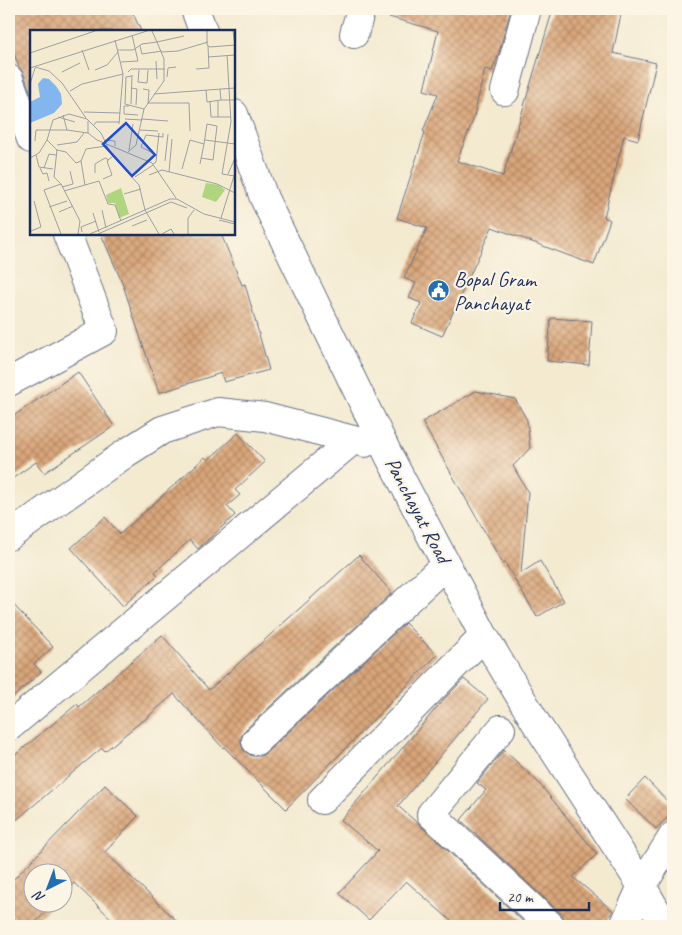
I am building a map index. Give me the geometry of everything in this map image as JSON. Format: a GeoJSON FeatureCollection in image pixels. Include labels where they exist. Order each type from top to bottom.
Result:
{"type":"FeatureCollection","features":[{"type":"Feature","properties":{"kind":"street"},"geometry":{"type":"LineString","coordinates":[[195,9],[203,30]]}},
{"type":"Feature","properties":{"kind":"street"},"geometry":{"type":"LineString","coordinates":[[505,91],[527,9]]}},
{"type":"Feature","properties":{"kind":"street"},"geometry":{"type":"LineString","coordinates":[[9,79],[30,135]]}},
{"type":"Feature","properties":{"kind":"street","name":"Panchayat Road"},"geometry":{"type":"LineString","coordinates":[[235,117],[264,198],[386,449],[484,636],[536,723],[642,886],[665,926]]}},
{"type":"Feature","properties":{"kind":"street"},"geometry":{"type":"LineString","coordinates":[[9,382],[104,331],[67,235]]}},
{"type":"Feature","properties":{"kind":"street"},"geometry":{"type":"LineString","coordinates":[[9,536],[126,453],[162,430],[218,412],[266,418],[386,449]]}},
{"type":"Feature","properties":{"kind":"street"},"geometry":{"type":"LineString","coordinates":[[9,727],[353,440]]}},
{"type":"Feature","properties":{"kind":"street"},"geometry":{"type":"LineString","coordinates":[[256,741],[446,564]]}},
{"type":"Feature","properties":{"kind":"street"},"geometry":{"type":"LineString","coordinates":[[322,800],[484,636]]}},
{"type":"Feature","properties":{"kind":"street"},"geometry":{"type":"LineString","coordinates":[[501,729],[431,814],[551,926]]}},
{"type":"Feature","properties":{"kind":"street"},"geometry":{"type":"LineString","coordinates":[[624,926],[642,886],[670,850]]}},
{"type":"Feature","properties":{"kind":"building"},"geometry":{"type":"Polygon","coordinates":[[[9,9],[131,9],[141,30],[30,30],[30,91],[9,41],[9,9]]]}},
{"type":"Feature","properties":{"kind":"building"},"geometry":{"type":"Polygon","coordinates":[[[383,9],[511,9],[492,71],[485,69],[473,120],[457,161],[503,176],[553,9],[622,9],[613,53],[656,63],[638,140],[624,136],[604,217],[610,220],[594,265],[492,227],[442,336],[412,323],[421,303],[409,298],[416,283],[404,278],[427,228],[397,218],[425,132],[423,131],[438,94],[424,90],[438,31],[382,15],[383,9]]]}},
{"type":"Feature","properties":{"kind":"building"},"geometry":{"type":"Polygon","coordinates":[[[101,235],[221,235],[242,285],[245,284],[269,370],[224,382],[221,373],[159,393],[122,282],[101,235]]]}},
{"type":"Feature","properties":{"kind":"building"},"geometry":{"type":"Polygon","coordinates":[[[551,318],[592,321],[589,365],[547,361],[551,318]]]}},
{"type":"Feature","properties":{"kind":"building"},"geometry":{"type":"Polygon","coordinates":[[[78,372],[114,426],[44,473],[36,462],[9,481],[9,419],[78,372]]]}},
{"type":"Feature","properties":{"kind":"building"},"geometry":{"type":"Polygon","coordinates":[[[476,391],[515,399],[527,420],[530,448],[513,466],[528,492],[521,573],[540,561],[564,601],[537,617],[505,563],[503,564],[422,422],[476,391]]]}},
{"type":"Feature","properties":{"kind":"building"},"geometry":{"type":"Polygon","coordinates":[[[238,433],[265,462],[235,490],[240,495],[227,506],[235,515],[198,549],[190,540],[155,572],[158,575],[123,606],[71,548],[105,517],[120,534],[205,457],[208,460],[238,433]]]}},
{"type":"Feature","properties":{"kind":"building"},"geometry":{"type":"Polygon","coordinates":[[[359,555],[392,593],[245,730],[241,737],[244,751],[252,756],[260,756],[267,752],[405,623],[437,655],[286,809],[223,748],[174,694],[105,751],[102,748],[9,826],[9,760],[77,704],[79,707],[162,635],[209,690],[359,555]]]}},
{"type":"Feature","properties":{"kind":"building"},"geometry":{"type":"Polygon","coordinates":[[[9,600],[53,647],[34,664],[41,672],[9,701],[9,600]]]}},
{"type":"Feature","properties":{"kind":"building"},"geometry":{"type":"Polygon","coordinates":[[[464,679],[488,699],[398,806],[528,926],[457,926],[406,881],[369,920],[339,893],[378,851],[341,820],[444,699],[464,679]]]}},
{"type":"Feature","properties":{"kind":"building"},"geometry":{"type":"Polygon","coordinates":[[[504,750],[537,781],[597,854],[573,877],[613,911],[602,926],[566,926],[566,921],[562,915],[461,820],[486,790],[477,783],[504,750]]]}},
{"type":"Feature","properties":{"kind":"building"},"geometry":{"type":"Polygon","coordinates":[[[645,778],[673,807],[673,812],[656,829],[625,799],[645,778]]]}},
{"type":"Feature","properties":{"kind":"building"},"geometry":{"type":"Polygon","coordinates":[[[105,785],[138,816],[105,852],[182,926],[119,926],[74,883],[72,885],[72,862],[30,862],[105,785]]]}},
{"type":"Feature","properties":{"kind":"building"},"geometry":{"type":"Polygon","coordinates":[[[22,871],[22,912],[45,912],[32,926],[23,926],[9,913],[9,884],[22,871]]]}},
{"type":"Feature","properties":{"kind":"place","name":"Bopal Gram Panchayat"},"geometry":{"type":"Point","coordinates":[438,291]}}]}
